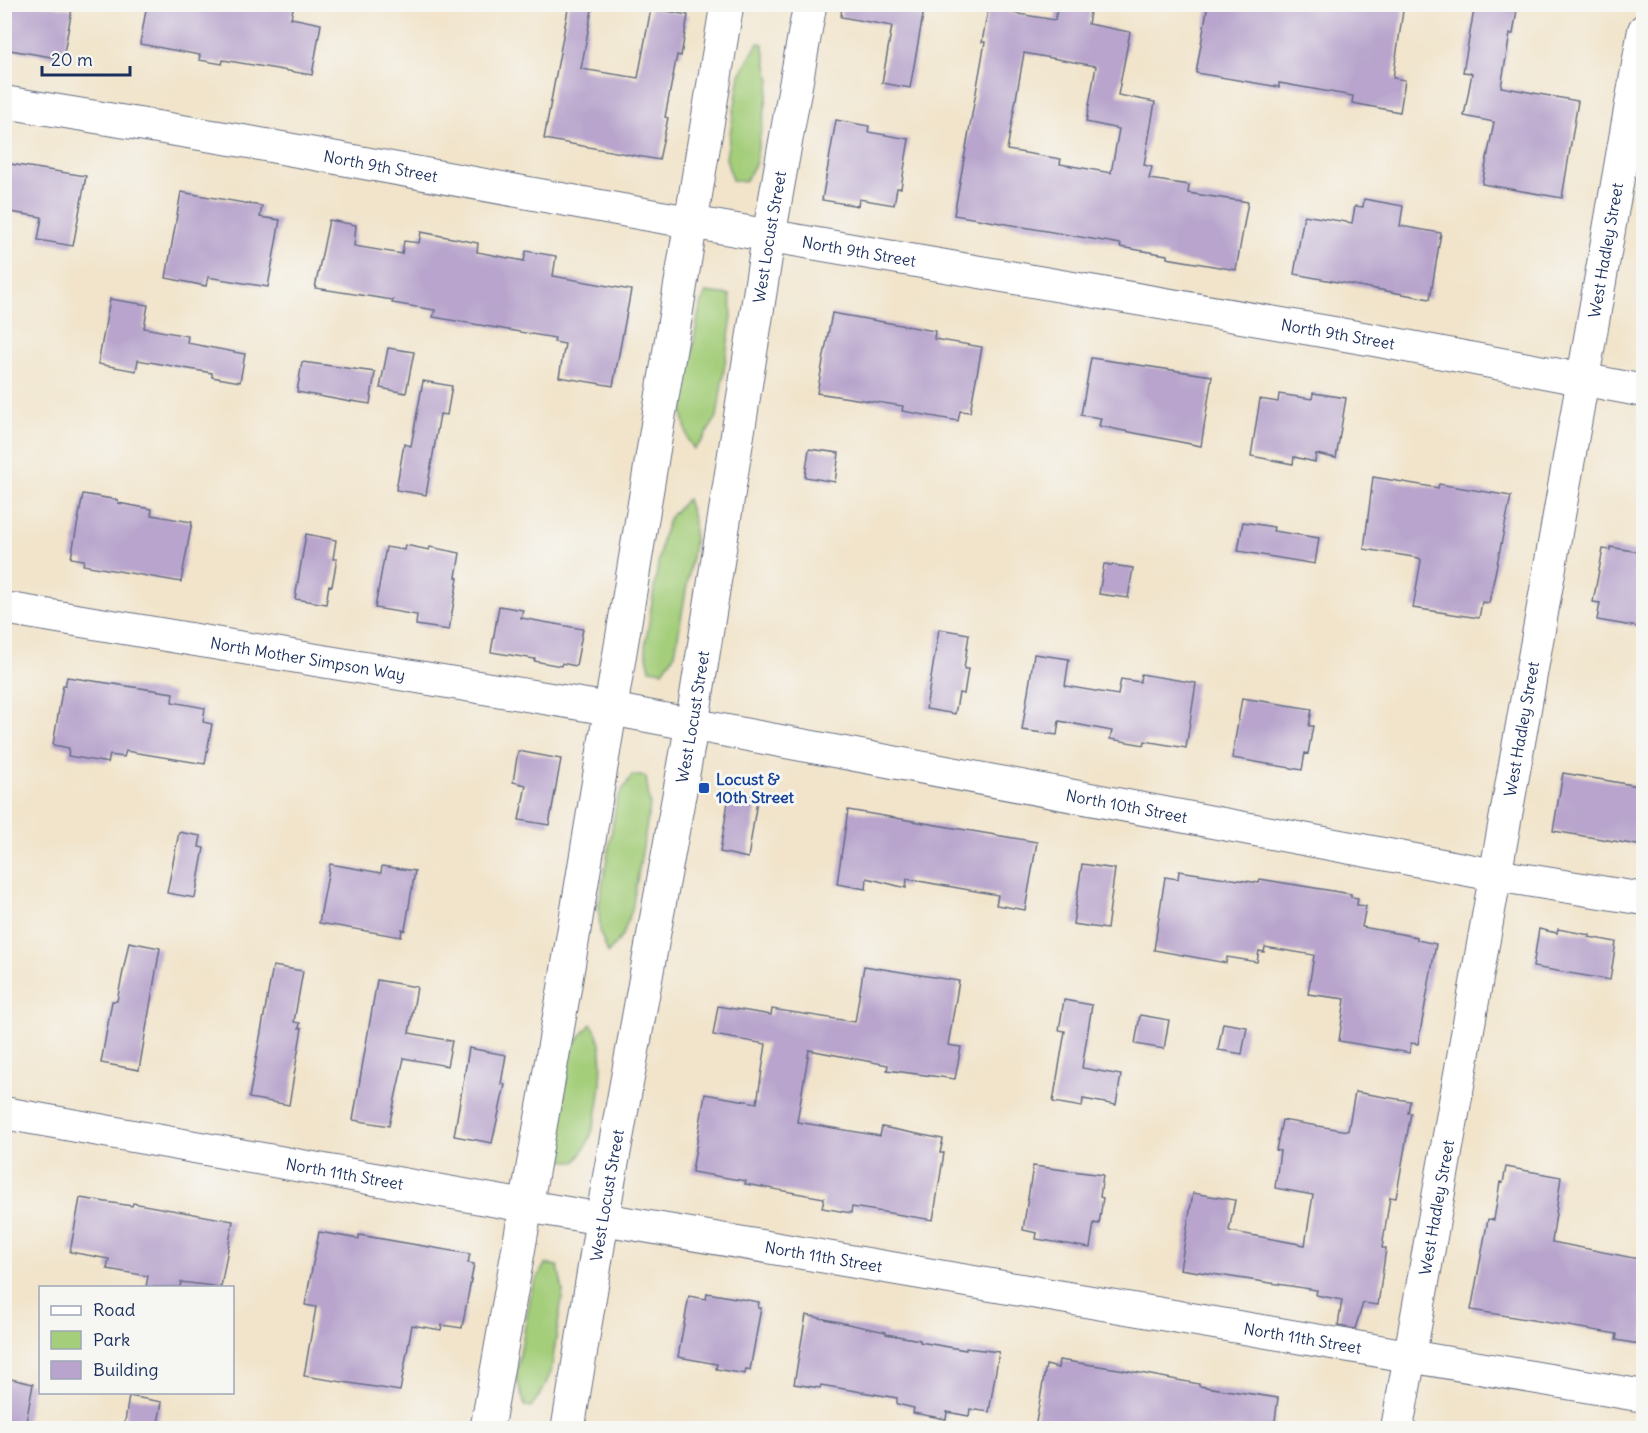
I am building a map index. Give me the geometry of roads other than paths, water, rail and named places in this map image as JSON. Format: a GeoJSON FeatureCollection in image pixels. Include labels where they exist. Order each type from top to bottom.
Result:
{"type":"FeatureCollection","features":[{"type":"Feature","properties":{"kind":"main road"},"geometry":{"type":"LineString","coordinates":[[487,1428],[564,991],[727,4]]}},
{"type":"Feature","properties":{"kind":"main road","name":"West Locust Street"},"geometry":{"type":"LineString","coordinates":[[568,1428],[602,1219],[692,724],[769,235],[810,4]]}},
{"type":"Feature","properties":{"kind":"street","name":"West Hadley Street"},"geometry":{"type":"LineString","coordinates":[[1397,1428],[1644,30]]}},
{"type":"Feature","properties":{"kind":"street","name":"North 9th Street"},"geometry":{"type":"LineString","coordinates":[[4,102],[249,142],[690,222],[1374,340],[1644,391]]}},
{"type":"Feature","properties":{"kind":"street","name":"North Mother Simpson Way"},"geometry":{"type":"LineString","coordinates":[[4,608],[610,709]]}},
{"type":"Feature","properties":{"kind":"street","name":"North 10th Street"},"geometry":{"type":"LineString","coordinates":[[610,709],[1495,875],[1644,899]]}},
{"type":"Feature","properties":{"kind":"street","name":"North 11th Street"},"geometry":{"type":"LineString","coordinates":[[4,1113],[526,1206],[1225,1324],[1409,1358],[1644,1396]]}},
{"type":"Feature","properties":{"kind":"place","name":"Locust & 10th Street"},"geometry":{"type":"Point","coordinates":[704,788]}}]}
